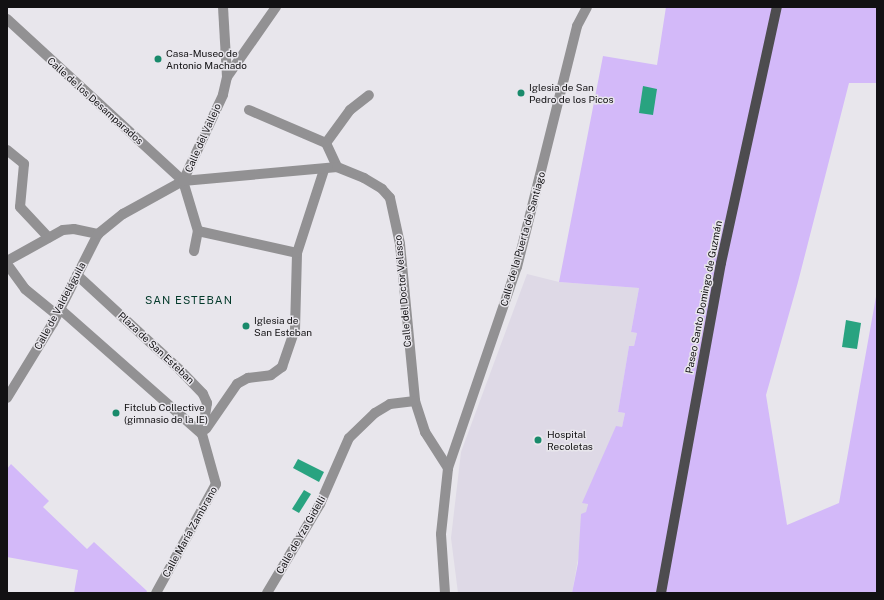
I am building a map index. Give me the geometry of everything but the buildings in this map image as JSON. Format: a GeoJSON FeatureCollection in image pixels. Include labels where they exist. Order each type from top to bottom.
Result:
{"type":"FeatureCollection","features":[{"type":"Feature","properties":{"kind":"main road","name":"Paseo Santo Domingo de Guzmán"},"geometry":{"type":"LineString","coordinates":[[661,593],[722,263],[777,7]]}},
{"type":"Feature","properties":{"kind":"street"},"geometry":{"type":"LineString","coordinates":[[222,7],[227,77]]}},
{"type":"Feature","properties":{"kind":"street"},"geometry":{"type":"LineString","coordinates":[[227,77],[276,7]]}},
{"type":"Feature","properties":{"kind":"street","name":"Calle de la Puerta de Santiago"},"geometry":{"type":"LineString","coordinates":[[448,468],[517,267],[577,26],[587,7]]}},
{"type":"Feature","properties":{"kind":"street","name":"Calle de los Desamparados"},"geometry":{"type":"LineString","coordinates":[[7,19],[183,182]]}},
{"type":"Feature","properties":{"kind":"street","name":"Calle del Vallejo"},"geometry":{"type":"LineString","coordinates":[[98,234],[136,205],[183,182],[223,95],[227,77]]}},
{"type":"Feature","properties":{"kind":"street"},"geometry":{"type":"LineString","coordinates":[[326,142],[350,110],[369,95]]}},
{"type":"Feature","properties":{"kind":"street"},"geometry":{"type":"LineString","coordinates":[[183,182],[324,170],[337,167],[326,142],[249,110]]}},
{"type":"Feature","properties":{"kind":"street"},"geometry":{"type":"LineString","coordinates":[[7,150],[24,164],[20,207],[49,238]]}},
{"type":"Feature","properties":{"kind":"street","name":"Calle del Doctor Velasco"},"geometry":{"type":"LineString","coordinates":[[337,167],[364,178],[382,189],[390,198],[400,244],[415,401],[425,432],[448,468]]}},
{"type":"Feature","properties":{"kind":"street"},"geometry":{"type":"LineString","coordinates":[[7,264],[25,289],[58,312],[202,434],[238,384],[248,378],[271,375],[282,367],[295,330],[297,252],[324,170]]}},
{"type":"Feature","properties":{"kind":"street","name":"Calle del Vallejo"},"geometry":{"type":"LineString","coordinates":[[183,182],[198,232]]}},
{"type":"Feature","properties":{"kind":"street"},"geometry":{"type":"LineString","coordinates":[[7,261],[68,229],[98,234]]}},
{"type":"Feature","properties":{"kind":"street"},"geometry":{"type":"LineString","coordinates":[[194,251],[198,232],[297,252]]}},
{"type":"Feature","properties":{"kind":"street","name":"Calle de Valdeláguila"},"geometry":{"type":"LineString","coordinates":[[7,398],[58,312],[98,234]]}},
{"type":"Feature","properties":{"kind":"street","name":"Plaza de San Esteban"},"geometry":{"type":"LineString","coordinates":[[77,275],[203,394],[208,410],[202,434]]}},
{"type":"Feature","properties":{"kind":"street","name":"Calle de Yza Gidelli"},"geometry":{"type":"LineString","coordinates":[[267,593],[320,504],[349,438],[375,413],[390,404],[415,401]]}},
{"type":"Feature","properties":{"kind":"street","name":"Calle María Zambrano"},"geometry":{"type":"LineString","coordinates":[[156,593],[215,489],[213,469],[202,434]]}},
{"type":"Feature","properties":{"kind":"street"},"geometry":{"type":"LineString","coordinates":[[445,593],[441,534],[448,468]]}},
{"type":"Feature","properties":{"kind":"shaded area"},"geometry":{"type":"Polygon","coordinates":[[[666,7],[877,7],[877,83],[849,83],[798,282],[766,395],[787,525],[839,503],[877,291],[877,593],[572,593],[578,563],[581,514],[586,512],[588,504],[582,503],[616,426],[622,427],[625,413],[618,412],[629,346],[634,346],[637,333],[631,332],[639,288],[559,282],[603,56],[657,65],[666,7]]]}},
{"type":"Feature","properties":{"kind":"shaded area"},"geometry":{"type":"Polygon","coordinates":[[[643,86],[657,89],[653,115],[639,113],[643,86]]]}},
{"type":"Feature","properties":{"kind":"shaded area","name":"Hospital Recoletas"},"geometry":{"type":"Polygon","coordinates":[[[527,274],[559,282],[639,288],[631,332],[637,333],[634,346],[629,346],[618,412],[625,413],[622,427],[583,503],[588,503],[572,593],[458,593],[451,538],[461,452],[527,274]]]}},
{"type":"Feature","properties":{"kind":"shaded area"},"geometry":{"type":"Polygon","coordinates":[[[846,320],[861,323],[857,349],[842,347],[846,320]]]}},
{"type":"Feature","properties":{"kind":"shaded area"},"geometry":{"type":"Polygon","coordinates":[[[298,459],[324,472],[319,482],[293,468],[298,459]]]}},
{"type":"Feature","properties":{"kind":"shaded area"},"geometry":{"type":"Polygon","coordinates":[[[11,464],[49,501],[43,507],[87,549],[94,542],[147,591],[146,593],[74,593],[78,570],[7,557],[7,469],[11,464]]]}},
{"type":"Feature","properties":{"kind":"shaded area"},"geometry":{"type":"Polygon","coordinates":[[[304,490],[311,494],[299,513],[292,509],[304,490]]]}},
{"type":"Feature","properties":{"kind":"place","name":"Casa-Museo de Antonio Machado"},"geometry":{"type":"Point","coordinates":[158,59]}},
{"type":"Feature","properties":{"kind":"place","name":"Iglesia de San Pedro de los Picos"},"geometry":{"type":"Point","coordinates":[521,93]}},
{"type":"Feature","properties":{"kind":"place","name":"Iglesia de San Esteban"},"geometry":{"type":"Point","coordinates":[246,326]}},
{"type":"Feature","properties":{"kind":"place","name":"Fitclub Collective (gimnasio de la IE)"},"geometry":{"type":"Point","coordinates":[116,413]}},
{"type":"Feature","properties":{"kind":"place","name":"Hospital Recoletas"},"geometry":{"type":"Point","coordinates":[538,440]}},
{"type":"Feature","properties":{"kind":"district","name":"SAN ESTEBAN"},"geometry":{"type":"Point","coordinates":[189,300]}}]}
